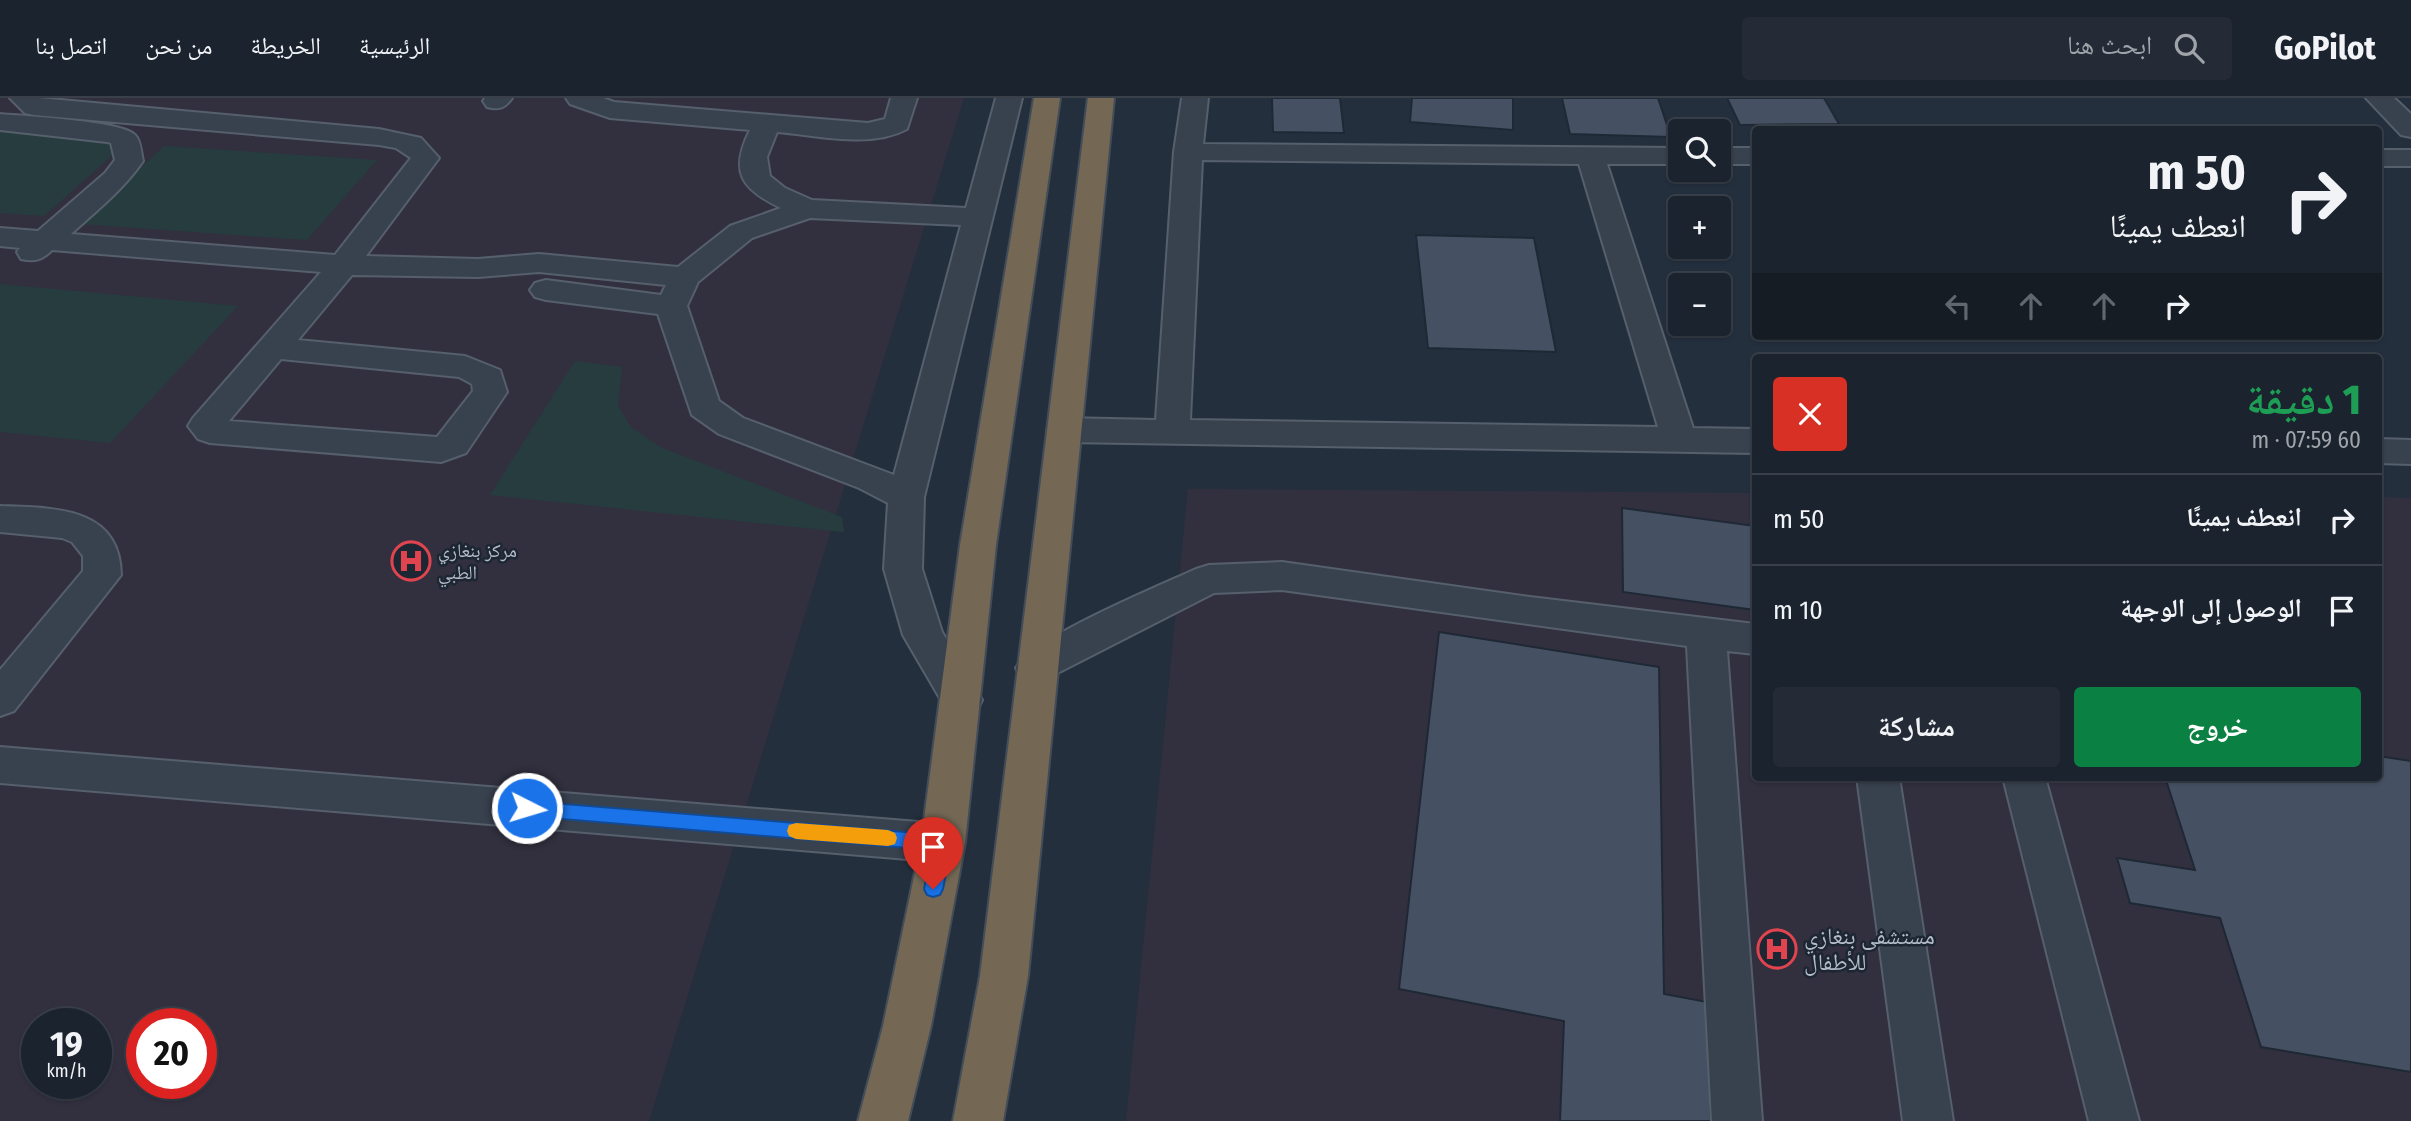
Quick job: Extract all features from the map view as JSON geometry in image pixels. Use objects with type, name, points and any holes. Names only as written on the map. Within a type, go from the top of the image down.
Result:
[{"type":"highway","points":[[883,1121],[906,1026],[943,843],[962,700],[978,545],[1047,98]]},
{"type":"highway","points":[[978,1121],[1004,976],[1101,98]]},
{"type":"street","points":[[23,98],[34,107],[379,137],[407,142],[420,149],[425,158],[337,273],[205,426],[210,431],[441,450],[454,444],[490,392],[488,378],[465,367],[273,348]]},
{"type":"street","points":[[579,98],[610,110],[650,105],[730,120],[869,131],[886,129],[897,123],[904,98]]},
{"type":"street","points":[[730,120],[745,98]]},
{"type":"street","points":[[814,128],[830,98]]},
{"type":"street","points":[[962,700],[923,635],[903,569],[906,497],[976,217],[1009,98]]},
{"type":"street","points":[[1172,431],[1188,152],[1195,98]]},
{"type":"street","points":[[2379,98],[2411,129]]},
{"type":"street","points":[[0,122],[113,134],[124,139],[128,147],[129,160],[115,179],[24,250]]},
{"type":"street","points":[[767,123],[751,156],[752,171],[769,192],[807,209],[976,217]]},
{"type":"street","points":[[1188,152],[1668,156]]},
{"type":"street","points":[[1591,156],[1679,439]]},
{"type":"street","points":[[1731,156],[1752,156]]},
{"type":"street","points":[[2382,158],[2411,158]]},
{"type":"street","points":[[0,237],[24,250],[337,273],[489,293],[527,288],[678,291],[741,232],[807,209]]},
{"type":"street","points":[[678,291],[704,407],[731,426],[872,479],[906,497]]},
{"type":"street","points":[[1065,429],[1752,441]]},
{"type":"street","points":[[2382,451],[2411,452]]},
{"type":"street","points":[[0,519],[62,524],[95,538],[105,556],[102,575],[0,699]]},
{"type":"street","points":[[1036,668],[1082,641],[1209,579],[1282,576],[1530,612],[1752,639]]},
{"type":"street","points":[[1706,633],[1737,1121]]},
{"type":"street","points":[[0,765],[943,843]]},
{"type":"street","points":[[1879,781],[1928,1121]]},
{"type":"street","points":[[2025,781],[2114,1121]]},
{"type":"shaded area","name":"مركز بنغازي الطبي","points":[[0,98],[964,98],[649,1121],[0,1121]]},
{"type":"shaded area","name":"مستشفى بنغازي للأطفال","points":[[1188,489],[1752,493],[1752,781],[2382,781],[2382,497],[2411,498],[2411,1121],[1126,1121]]},
{"type":"green space","points":[[0,130],[130,139],[44,216],[0,213]]},
{"type":"green space","points":[[164,146],[377,160],[307,240],[80,224]]},
{"type":"green space","points":[[0,284],[238,306],[110,443],[0,432]]},
{"type":"green space","points":[[575,361],[622,367],[618,406],[631,427],[662,448],[842,517],[844,532],[490,495]]},
{"type":"building","points":[[1272,98],[1340,98],[1344,133],[1273,132]]},
{"type":"building","points":[[1412,98],[1513,98],[1513,130],[1410,122]]},
{"type":"building","points":[[1562,98],[1658,98],[1668,128],[1668,137],[1570,134]]},
{"type":"building","points":[[1727,98],[1824,98],[1839,124],[1740,125]]},
{"type":"building","points":[[1416,235],[1534,238],[1556,352],[1428,348]]},
{"type":"building","points":[[1622,508],[1752,526],[1752,610],[1623,592]]},
{"type":"building","points":[[1439,632],[1659,667],[1664,994],[1707,1002],[1711,1121],[1560,1121],[1564,1021],[1399,989]]},
{"type":"building","points":[[2382,757],[2411,761],[2411,1072],[2261,1047],[2220,918],[2130,903],[2117,858],[2195,870],[2166,781],[2382,781]]},
{"type":"slow traffic","points":[[796,831],[888,838]]},
{"type":"place","name":"مركز بنغازي الطبي","points":[[411,561]]},
{"type":"place","name":"مستشفى بنغازي للأطفال","points":[[1777,949]]},
{"type":"route","points":[[527,808],[943,843],[933,889]]}]
